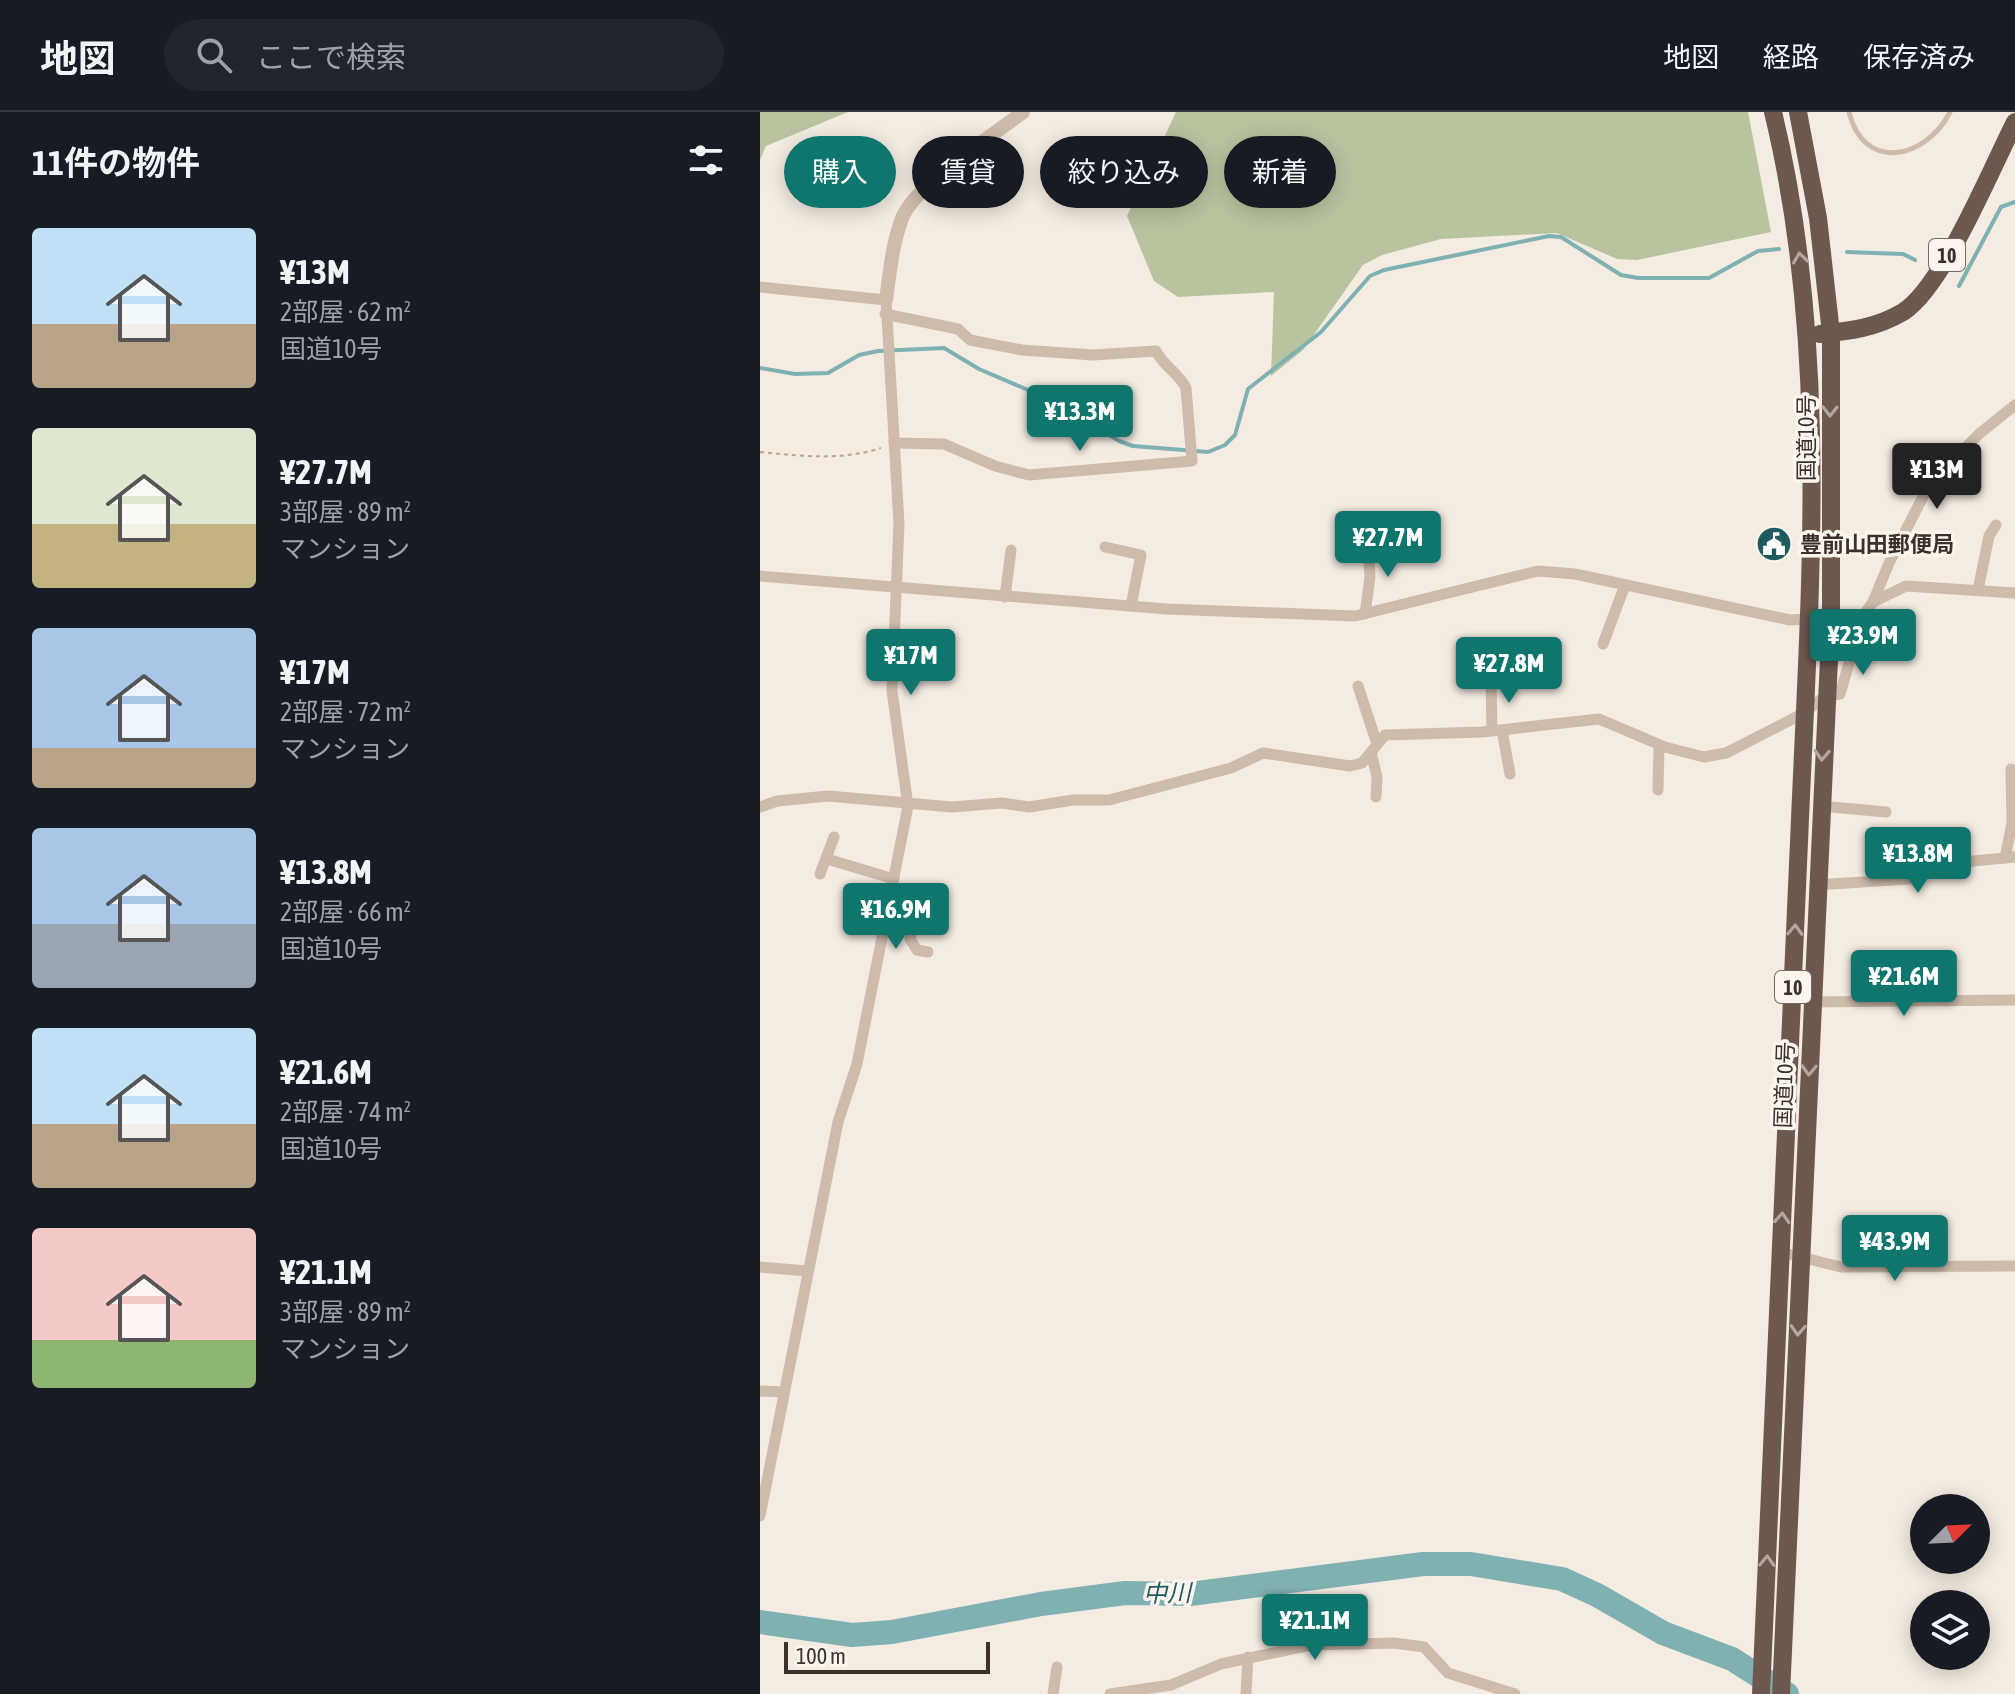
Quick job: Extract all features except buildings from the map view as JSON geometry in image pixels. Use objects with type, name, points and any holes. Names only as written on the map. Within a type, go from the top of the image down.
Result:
[{"type":"highway","name":"国道10号","points":[[1773,112],[1794,215],[1808,335],[1812,441],[1804,713],[1801,1255],[1781,1694]]},
{"type":"highway","name":"国道10号","points":[[1761,1694],[1780,1252],[1802,1002],[1816,885],[1831,616],[1831,333],[1818,218],[1798,112]]},
{"type":"highway","name":"10","points":[[1808,335],[1875,325],[1914,304],[1940,269],[2015,122]]},
{"type":"street","points":[[760,1516],[838,1122],[857,1064],[908,806],[892,691],[899,589],[886,307],[894,248],[904,214],[922,190],[1023,112]]},
{"type":"street","points":[[760,287],[886,307],[958,329],[970,340],[1022,350],[1093,355],[1156,351],[1163,366],[1181,377],[1186,388],[1192,461],[1029,475],[995,466],[944,444],[894,443]]},
{"type":"street","points":[[760,807],[777,801],[828,796],[908,806],[952,807],[1002,803],[1029,807],[1073,800],[1109,800],[1231,768],[1263,753],[1350,766],[1362,763],[1385,735],[1497,730],[1599,719],[1659,745],[1704,757],[1726,753],[1804,713],[1825,696],[1840,694],[1863,616],[1873,602],[1889,563],[1929,485],[1979,434],[2015,405]]},
{"type":"street","points":[[1978,590],[1989,536],[1996,525]]},
{"type":"street","points":[[1365,614],[1370,577],[1368,545]]},
{"type":"street","points":[[1105,547],[1141,555],[1131,606]]},
{"type":"street","points":[[1005,597],[1011,550]]},
{"type":"street","points":[[760,576],[1131,606],[1355,616],[1538,571],[1575,574],[1790,620],[1863,616]]},
{"type":"street","points":[[1603,644],[1625,585]]},
{"type":"street","points":[[1873,602],[1906,586],[2015,593]]},
{"type":"street","points":[[1491,680],[1497,730],[1510,774]]},
{"type":"street","points":[[1358,686],[1374,748],[1376,797]]},
{"type":"street","points":[[1658,790],[1659,745]]},
{"type":"street","points":[[1816,885],[1909,879],[1973,861],[2010,857],[2011,769]]},
{"type":"street","points":[[1820,806],[1886,812]]},
{"type":"street","points":[[820,874],[834,837]]},
{"type":"street","points":[[827,859],[894,879]]},
{"type":"street","points":[[887,907],[916,915],[910,939],[917,950],[928,952]]},
{"type":"street","points":[[1802,1002],[2015,1000]]},
{"type":"street","points":[[1780,1252],[1841,1267],[2015,1266]]},
{"type":"street","points":[[760,1267],[808,1271]]},
{"type":"street","points":[[760,1391],[784,1392]]},
{"type":"street","points":[[1110,1694],[1171,1689],[1248,1657],[1311,1645],[1394,1643],[1424,1647],[1448,1673],[1515,1694]]},
{"type":"street","points":[[1246,1694],[1248,1657]]},
{"type":"street","points":[[1053,1694],[1057,1667]]},
{"type":"lane","points":[[1849,112],[1856,135],[1873,148],[1896,153],[1920,147],[1939,133],[1950,112]]},
{"type":"path","points":[[760,452],[855,456],[894,443]]},
{"type":"green space","points":[[760,112],[848,112],[784,136],[766,146],[760,160]]},
{"type":"green space","points":[[1176,112],[1748,112],[1771,232],[1637,260],[1617,259],[1557,233],[1441,239],[1382,255],[1363,265],[1303,350],[1271,376],[1274,292],[1178,297],[1154,281],[1127,216],[1131,208],[1208,208],[1208,136],[1165,136]]},
{"type":"waterway","points":[[1959,286],[2001,207],[2015,202]]},
{"type":"waterway","points":[[760,368],[795,374],[828,373],[859,355],[878,351],[944,348],[979,369],[1056,402],[1119,441],[1133,446],[1208,452],[1225,445],[1235,435],[1248,389],[1321,332],[1370,276],[1384,270],[1549,236],[1561,237],[1621,275],[1638,278],[1709,278],[1758,251],[1779,249]]},
{"type":"waterway","points":[[1847,252],[1903,254],[1915,260]]},
{"type":"waterway","name":"中川","points":[[760,1622],[852,1635],[892,1632],[1041,1604],[1125,1593],[1190,1594],[1423,1564],[1471,1564],[1562,1579],[1663,1633],[1732,1659],[1787,1694]]},
{"type":"place","name":"豊前山田郵便局","points":[[1774,544]]}]
